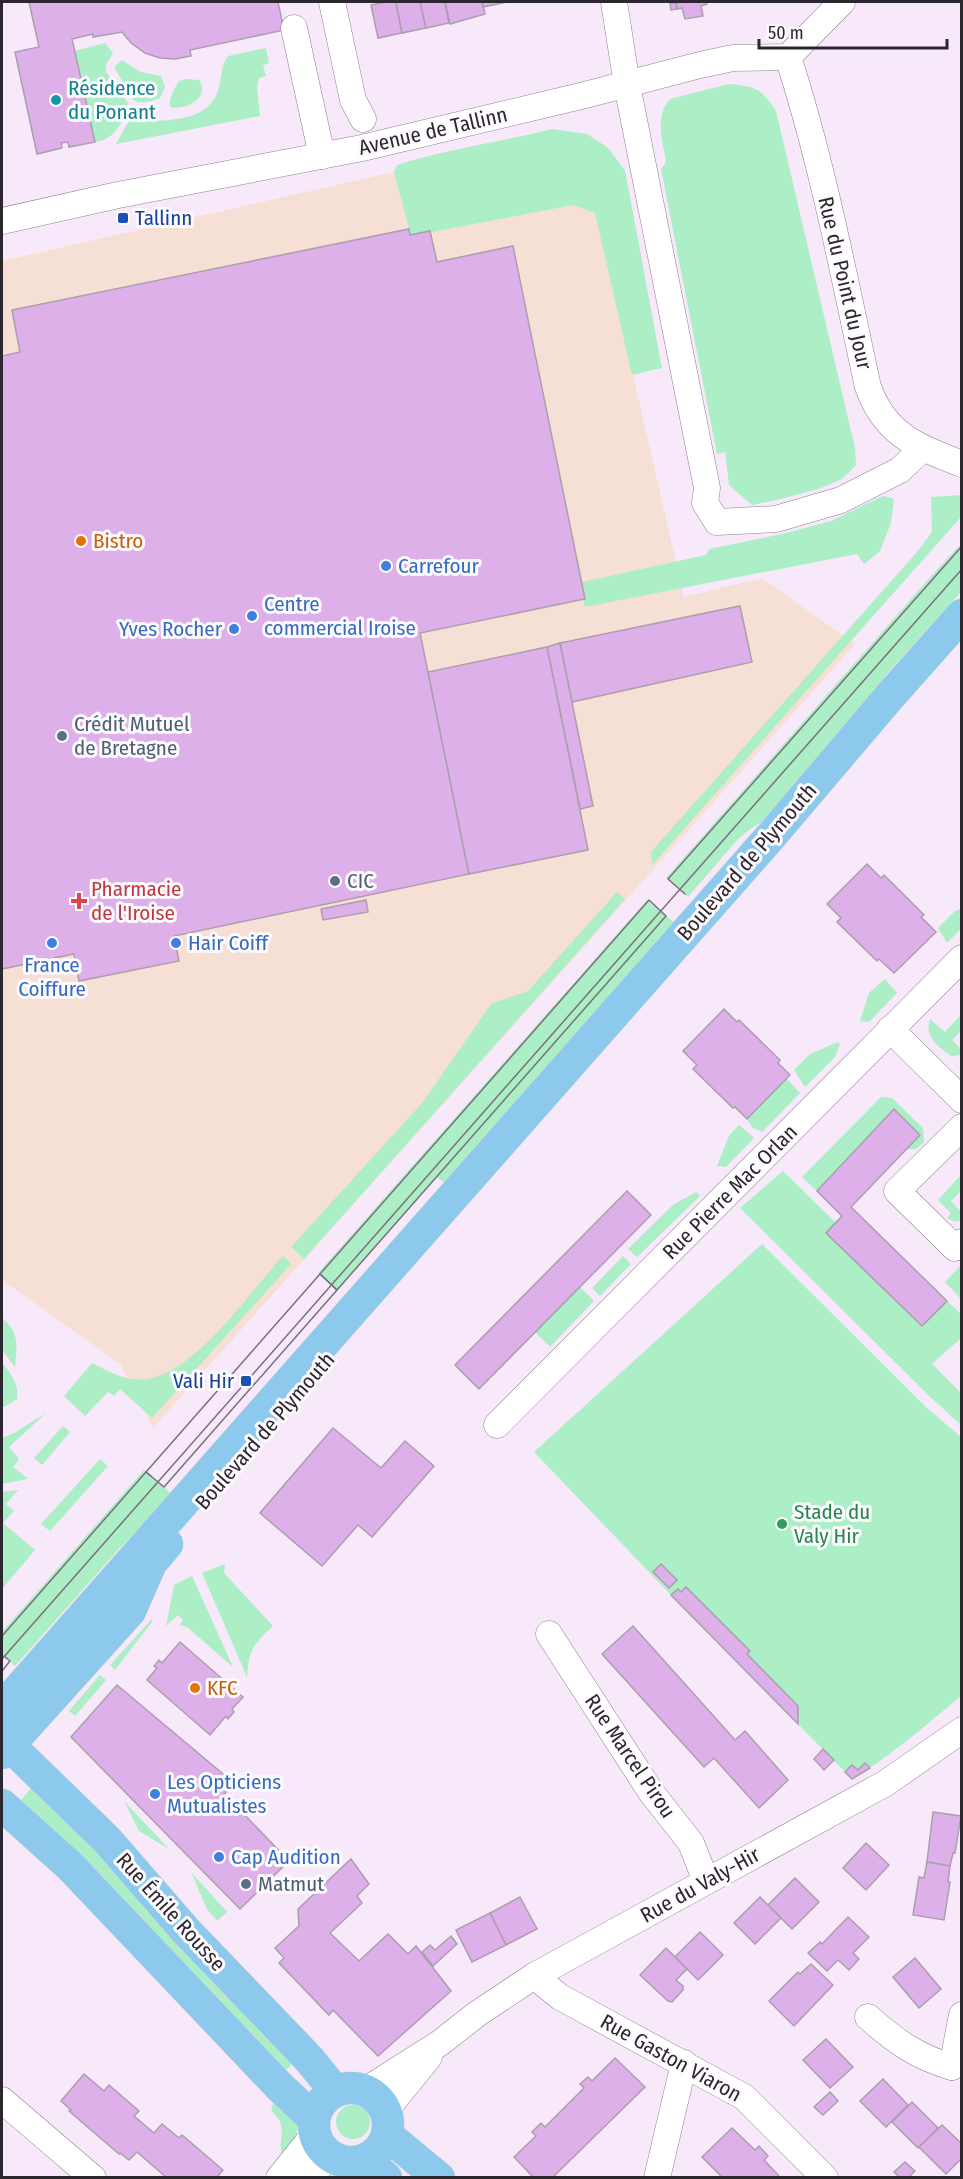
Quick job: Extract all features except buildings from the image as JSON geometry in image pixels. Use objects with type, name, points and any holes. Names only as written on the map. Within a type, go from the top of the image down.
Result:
[{"type":"main road","name":"Boulevard de Plymouth","points":[[2,1708],[771,836],[962,615]]},
{"type":"main road","name":"Boulevard de Plymouth","points":[[4,1745],[130,1611],[151,1563],[382,1297],[530,1108]]},
{"type":"main road","name":"Rue Émile Rousse","points":[[4,1745],[107,1840],[186,1930],[309,2059],[335,2091]]},
{"type":"main road","name":"Rue Émile Rousse","points":[[2,1805],[70,1866],[280,2087],[320,2136]]},
{"type":"main road","points":[[380,2112],[379,2150],[375,2169],[349,2162],[320,2136],[321,2102],[335,2091],[350,2087],[380,2112],[439,2178]]},
{"type":"street","points":[[332,2],[354,100],[363,119]]},
{"type":"street","points":[[614,2],[627,85],[706,488],[705,503],[717,522],[776,519],[841,500],[900,470],[922,449]]},
{"type":"street","points":[[788,57],[842,2]]},
{"type":"street","points":[[294,28],[322,156]]},
{"type":"street","name":"Avenue de Tallinn","points":[[2,221],[118,195],[322,156],[733,58],[788,57]]},
{"type":"street","name":"Rue du Point du Jour","points":[[788,57],[800,95],[832,224],[868,387],[874,404],[892,428],[922,449],[962,464]]},
{"type":"street","name":"Rue Pierre Mac Orlan","points":[[497,1425],[962,958]]},
{"type":"street","points":[[890,1029],[958,1088]]},
{"type":"street","points":[[962,1127],[897,1191],[955,1248],[962,1242]]},
{"type":"street","name":"Rue Marcel Pirou","points":[[549,1634],[651,1792],[691,1843],[706,1881]]},
{"type":"street","name":"Rue du Valy-Hir","points":[[380,2112],[440,2043],[477,2014],[534,1976],[886,1783],[962,1730]]},
{"type":"street","name":"Rue Gaston Viaron","points":[[534,1976],[560,1997],[744,2097],[825,2178]]},
{"type":"street","points":[[868,2017],[894,2040],[957,2074],[962,2015]]},
{"type":"street","points":[[657,2178],[684,2063]]},
{"type":"street","points":[[2,2100],[93,2178]]},
{"type":"street","points":[[279,2178],[320,2136]]},
{"type":"street","points":[[304,2178],[320,2136]]},
{"type":"shaded area","points":[[394,172],[411,236],[574,205],[596,213],[684,597],[762,578],[855,644],[153,1428],[121,1365],[2,1280],[2,261]]},
{"type":"green space","points":[[105,43],[113,53],[106,65],[106,72],[128,103],[118,128],[108,137],[95,142],[75,51]]},
{"type":"green space","points":[[266,48],[269,63],[263,65],[266,76],[259,78],[257,87],[260,116],[116,144],[131,117],[141,109],[146,110],[159,121],[187,117],[203,110],[215,97],[228,56]]},
{"type":"green space","points":[[122,60],[141,72],[161,76],[165,87],[160,98],[146,102],[133,100],[114,67]]},
{"type":"green space","points":[[199,80],[202,92],[189,105],[170,107],[175,87],[179,81]]},
{"type":"green space","points":[[729,84],[757,90],[776,111],[855,448],[856,465],[842,479],[821,488],[752,505],[729,485],[725,452],[717,454],[661,169],[666,162],[662,138],[662,113],[670,99]]},
{"type":"green space","points":[[552,129],[587,134],[607,147],[625,170],[662,368],[632,375],[595,213],[574,205],[411,236],[394,172],[397,165],[436,154]]},
{"type":"green space","points":[[961,495],[961,517],[652,865],[651,852],[917,552],[932,532],[931,497]]},
{"type":"green space","points":[[883,496],[894,499],[891,523],[880,551],[864,564],[857,554],[585,607],[578,583],[706,555],[709,549],[831,521]]},
{"type":"green space","points":[[961,544],[961,592],[886,675],[860,711],[775,814],[738,839],[688,897],[666,878]]},
{"type":"green space","points":[[617,892],[625,899],[304,1259],[291,1247],[423,1102],[491,1004],[528,991]]},
{"type":"green space","points":[[647,900],[676,924],[447,1185],[437,1177],[337,1290],[318,1273]]},
{"type":"green space","points":[[961,908],[961,929],[947,943],[938,928]]},
{"type":"green space","points":[[885,979],[897,993],[869,1022],[860,1021],[869,993]]},
{"type":"green space","points":[[961,1015],[961,1031],[952,1040],[961,1049],[961,1055],[951,1056],[930,1036],[930,1019],[945,1032]]},
{"type":"green space","points":[[838,1042],[840,1044],[835,1057],[805,1087],[794,1070],[810,1054]]},
{"type":"green space","points":[[786,1078],[800,1093],[762,1132],[752,1127],[747,1119]]},
{"type":"green space","points":[[881,1097],[892,1098],[923,1128],[924,1142],[916,1149],[905,1150],[920,1135],[894,1110],[817,1191],[802,1177]]},
{"type":"green space","points":[[739,1125],[754,1138],[726,1167],[717,1166],[729,1136]]},
{"type":"green space","points":[[783,1171],[836,1223],[826,1233],[921,1326],[947,1301],[961,1314],[961,1338],[932,1364],[961,1393],[961,1425],[740,1208]]},
{"type":"green space","points":[[961,1175],[961,1191],[951,1201],[961,1212],[961,1220],[955,1222],[947,1218],[951,1213],[938,1200]]},
{"type":"green space","points":[[696,1192],[700,1196],[637,1257],[628,1249],[673,1205]]},
{"type":"green space","name":"Stade du Valy Hir","points":[[762,1244],[927,1408],[961,1437],[961,1696],[894,1750],[852,1779],[534,1452]]},
{"type":"green space","points":[[283,1256],[291,1264],[152,1418],[120,1389],[114,1396],[108,1392],[85,1416],[64,1396],[92,1363],[119,1375],[140,1380],[167,1373],[204,1346],[222,1328]]},
{"type":"green space","points":[[623,1256],[631,1264],[600,1296],[592,1288]]},
{"type":"green space","points":[[961,1265],[961,1299],[945,1282]]},
{"type":"green space","points":[[580,1287],[594,1301],[550,1347],[535,1332]]},
{"type":"green space","points":[[2,1319],[8,1323],[15,1334],[17,1346],[15,1367],[2,1350]]},
{"type":"green space","points":[[2,1362],[14,1379],[17,1389],[17,1399],[4,1407],[2,1406]]},
{"type":"green space","points":[[46,1413],[9,1447],[19,1459],[13,1467],[28,1479],[2,1484],[2,1438]]},
{"type":"green space","points":[[63,1426],[70,1432],[42,1465],[34,1458]]},
{"type":"green space","points":[[100,1459],[108,1466],[50,1531],[41,1524]]},
{"type":"green space","points":[[144,1470],[173,1495],[118,1550],[15,1666],[2,1654],[2,1632]]},
{"type":"green space","points":[[18,1490],[6,1504],[14,1511],[3,1523],[35,1550],[2,1589],[2,1492]]},
{"type":"green space","points":[[225,1564],[224,1573],[273,1626],[253,1648],[247,1677],[202,1573]]},
{"type":"green space","points":[[192,1576],[233,1667],[187,1627],[180,1625],[183,1620],[178,1615],[166,1626],[174,1585]]},
{"type":"green space","points":[[152,1619],[152,1622],[115,1670],[110,1665]]},
{"type":"green space","points":[[100,1675],[106,1680],[75,1716],[69,1711]]},
{"type":"green space","points":[[33,1786],[51,1800],[296,2060],[284,2072],[69,1845],[21,1800]]},
{"type":"green space","points":[[124,1801],[169,1849],[139,1831]]},
{"type":"green space","points":[[191,1872],[227,1912],[217,1921],[207,1909]]},
{"type":"green space","points":[[278,2099],[298,2123],[294,2142],[283,2157],[281,2126],[279,2119],[271,2110]]},
{"type":"green space","points":[[353,2105],[365,2110],[370,2122],[365,2134],[353,2139],[341,2134],[336,2122],[341,2110]]},
{"type":"tram line","points":[[685,894],[668,879],[962,546]]},
{"type":"tram line","points":[[2,1659],[962,569]]},
{"type":"tram line","points":[[649,900],[666,916],[337,1290],[320,1274],[649,900]]},
{"type":"tram line","points":[[320,1274],[337,1290],[164,1487],[146,1472],[320,1274]]},
{"type":"tram line","points":[[2,1636],[146,1472],[151,1476]]},
{"type":"tram line","points":[[2,1671],[10,1661],[4,1656]]},
{"type":"place","name":"Résidence du Ponant","points":[[56,100]]},
{"type":"place","name":"Tallinn","points":[[123,218]]},
{"type":"place","name":"Bistro","points":[[81,541]]},
{"type":"place","name":"Carrefour","points":[[386,566]]},
{"type":"place","name":"Centre commercial Iroise","points":[[252,616]]},
{"type":"place","name":"Yves Rocher","points":[[234,629]]},
{"type":"place","name":"Crédit Mutuel de Bretagne","points":[[62,736]]},
{"type":"place","name":"CIC","points":[[335,881]]},
{"type":"place","name":"Pharmacie de l'Iroise","points":[[79,901]]},
{"type":"place","name":"France Coiffure","points":[[52,943]]},
{"type":"place","name":"Hair Coiff","points":[[176,943]]},
{"type":"place","name":"Vali Hir","points":[[246,1381]]},
{"type":"place","name":"Stade du Valy Hir","points":[[782,1524]]},
{"type":"place","name":"KFC","points":[[195,1688]]},
{"type":"place","name":"Les Opticiens Mutualistes","points":[[155,1794]]},
{"type":"place","name":"Cap Audition","points":[[219,1857]]},
{"type":"place","name":"Matmut","points":[[246,1884]]}]
